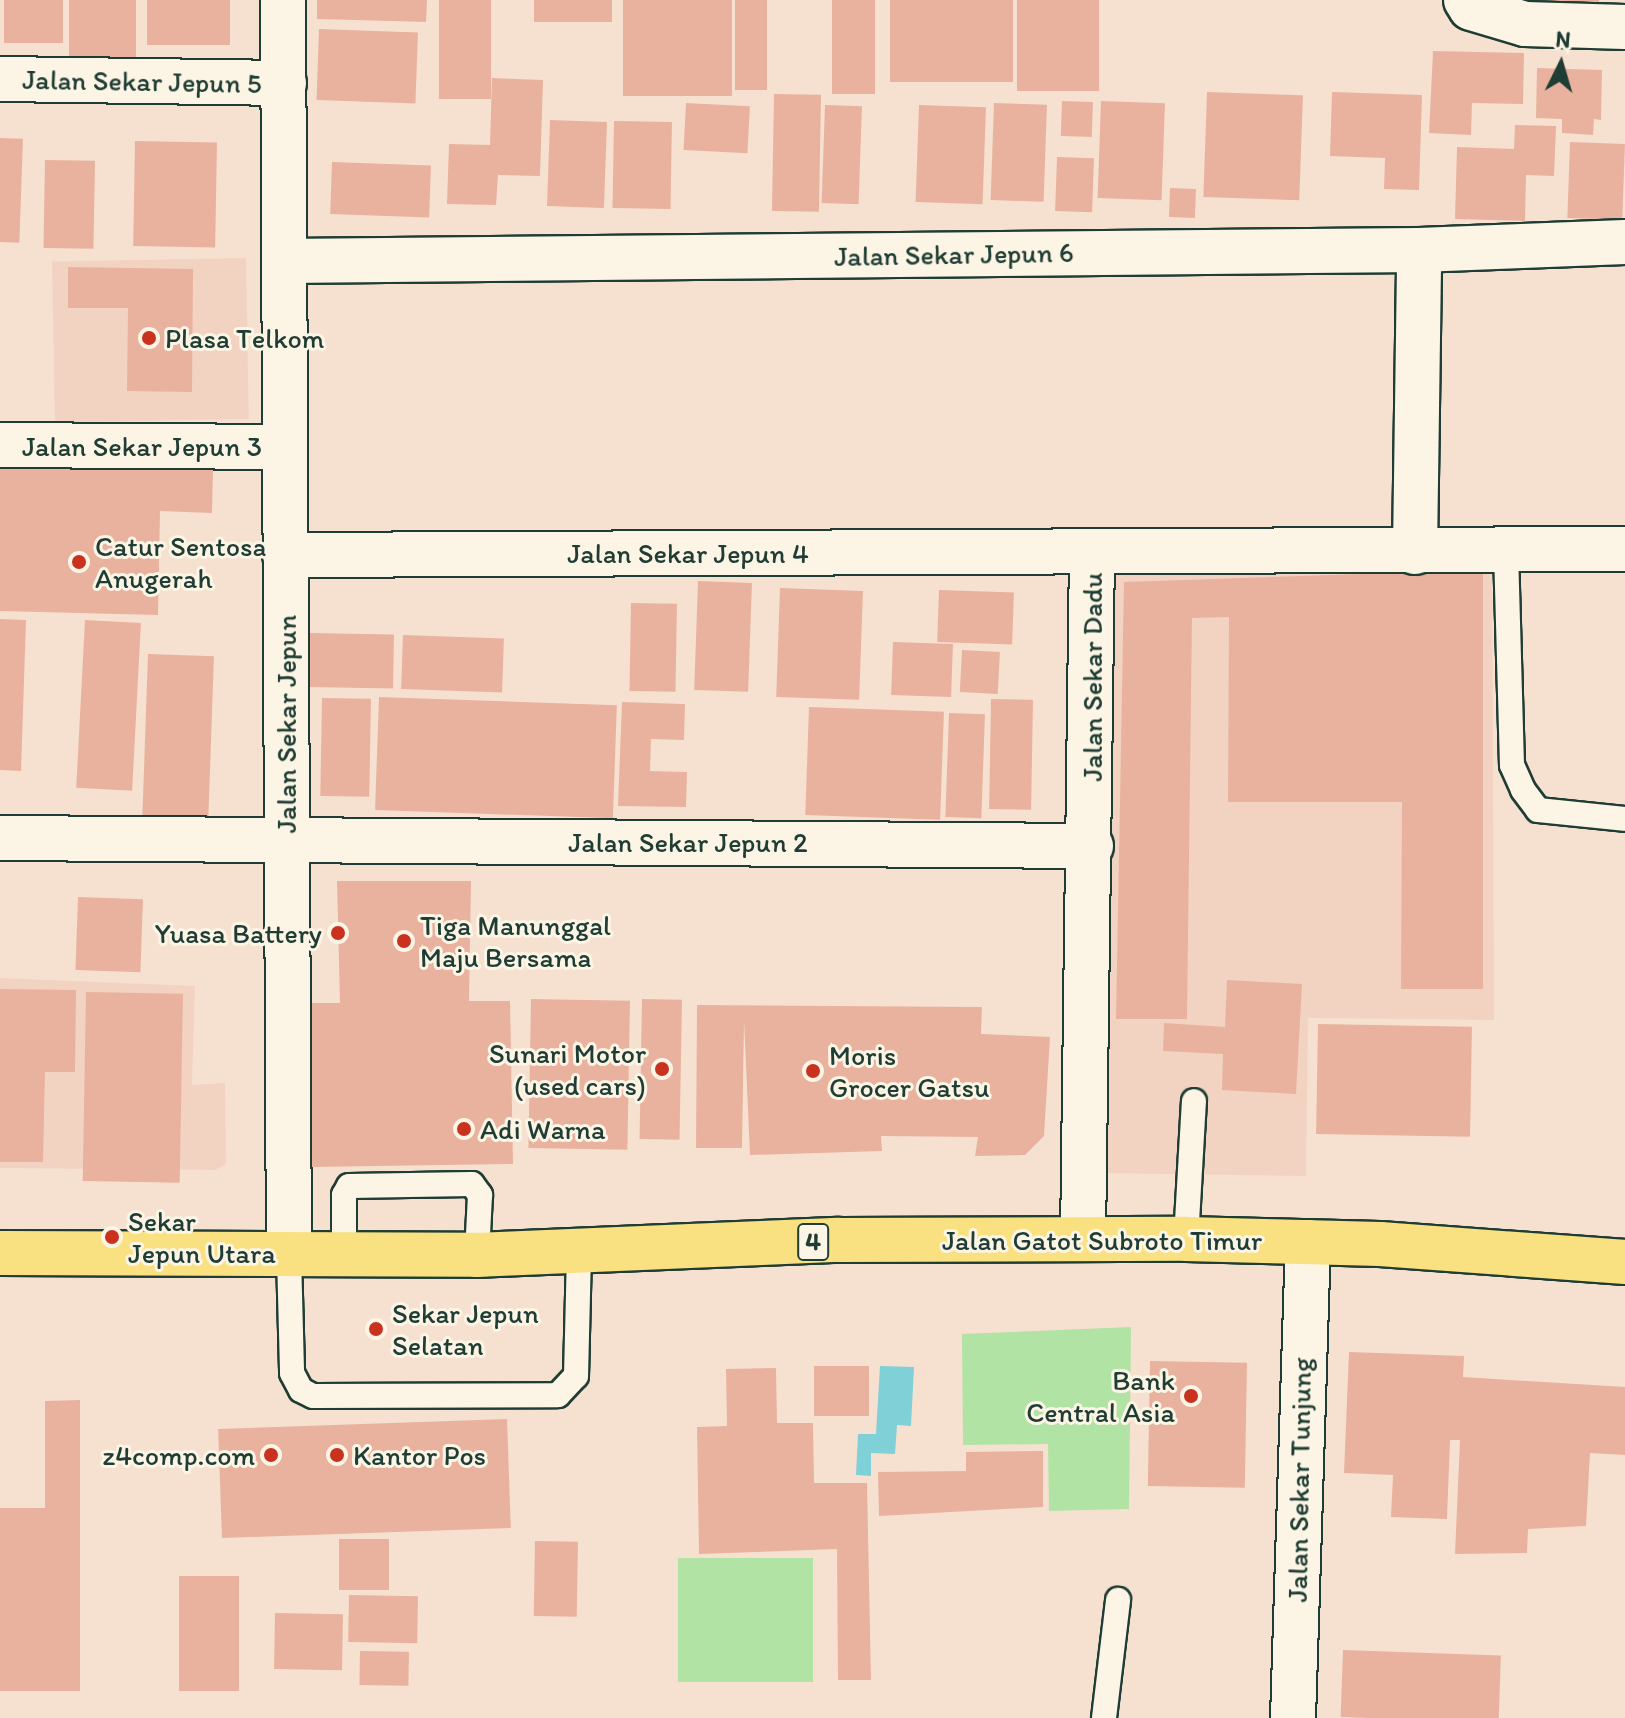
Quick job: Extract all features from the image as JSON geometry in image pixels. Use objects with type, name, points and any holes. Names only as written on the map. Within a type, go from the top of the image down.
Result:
[{"type":"highway","name":"Jalan Gatot Subroto Timur","points":[[0,1253],[477,1255],[839,1240],[1186,1239],[1308,1242],[1625,1262]]},
{"type":"street","name":"Jalan Sekar Jepun","points":[[283,0],[289,1256]]},
{"type":"street","points":[[1466,0],[1471,8],[1525,24],[1625,27]]},
{"type":"street","name":"Jalan Sekar Jepun 5","points":[[0,79],[284,83]]},
{"type":"street","name":"Jalan Sekar Jepun 6","points":[[284,261],[1419,250],[1625,242]]},
{"type":"street","points":[[1415,552],[1419,250]]},
{"type":"street","name":"Jalan Sekar Jepun 3","points":[[0,445],[285,447]]},
{"type":"street","name":"Jalan Sekar Dadu","points":[[1083,1239],[1091,846],[1092,552],[1625,549]]},
{"type":"street","name":"Jalan Sekar Jepun 4","points":[[285,555],[1092,552]]},
{"type":"street","name":"Jalan Sekar Jepun 2","points":[[0,838],[1091,846]]},
{"type":"street","name":"Jalan Sekar Tunjung","points":[[1293,1718],[1308,1242]]},
{"type":"lane","points":[[1506,551],[1512,765],[1523,790],[1538,810],[1625,819]]},
{"type":"lane","points":[[1186,1239],[1194,1101]]},
{"type":"lane","points":[[344,1256],[344,1195],[349,1186],[472,1184],[480,1195],[477,1255]]},
{"type":"lane","points":[[289,1256],[292,1373],[301,1390],[313,1396],[558,1395],[576,1376],[579,1251]]},
{"type":"lane","points":[[1104,1718],[1118,1600]]},
{"type":"shaded area","name":"Plasa Telkom","points":[[246,258],[249,419],[55,422],[52,261]]},
{"type":"shaded area","points":[[1492,558],[1494,1020],[1308,1018],[1306,1176],[1099,1173],[1106,569]]},
{"type":"shaded area","points":[[0,978],[195,986],[192,1085],[225,1083],[226,1164],[215,1170],[0,1168]]},
{"type":"green space","points":[[1131,1327],[1129,1509],[1049,1511],[1048,1444],[963,1445],[962,1334]]},
{"type":"green space","points":[[678,1558],[813,1558],[813,1682],[678,1682]]},
{"type":"water","points":[[880,1366],[914,1367],[911,1426],[897,1425],[895,1454],[871,1453],[871,1476],[856,1475],[858,1434],[876,1434]]},
{"type":"building","points":[[4,0],[63,0],[63,43],[4,43]]},
{"type":"building","points":[[69,0],[136,0],[136,57],[69,57]]},
{"type":"building","points":[[147,0],[230,0],[230,45],[147,45]]},
{"type":"building","points":[[317,0],[427,0],[426,22],[317,19]]},
{"type":"building","points":[[439,0],[491,0],[491,99],[439,99]]},
{"type":"building","points":[[534,0],[612,0],[612,22],[534,22]]},
{"type":"building","points":[[623,0],[732,0],[732,96],[623,96]]},
{"type":"building","points":[[735,0],[767,0],[767,90],[735,90]]},
{"type":"building","points":[[832,0],[875,0],[875,94],[832,94]]},
{"type":"building","points":[[890,0],[1013,0],[1013,82],[890,82]]},
{"type":"building","points":[[1017,0],[1099,0],[1099,91],[1017,91]]},
{"type":"building","points":[[1528,0],[1599,0],[1599,10],[1528,8]]},
{"type":"building","points":[[319,29],[418,32],[415,103],[317,100]]},
{"type":"building","points":[[1433,51],[1524,53],[1523,104],[1472,103],[1471,135],[1429,133]]},
{"type":"building","points":[[1537,68],[1602,70],[1601,120],[1594,119],[1593,135],[1562,133],[1562,119],[1536,118]]},
{"type":"building","points":[[492,78],[543,80],[540,176],[498,175],[496,205],[447,204],[449,144],[490,145]]},
{"type":"building","points":[[1207,92],[1303,95],[1299,200],[1203,197]]},
{"type":"building","points":[[1332,92],[1422,95],[1419,190],[1384,189],[1385,158],[1330,156]]},
{"type":"building","points":[[774,94],[821,95],[819,212],[772,211]]},
{"type":"building","points":[[1062,101],[1093,102],[1092,137],[1061,136]]},
{"type":"building","points":[[1101,101],[1165,103],[1162,200],[1098,198]]},
{"type":"building","points":[[686,103],[750,106],[747,153],[684,150]]},
{"type":"building","points":[[994,103],[1047,105],[1044,202],[991,200]]},
{"type":"building","points":[[825,105],[862,106],[859,204],[822,203]]},
{"type":"building","points":[[919,105],[986,107],[983,204],[916,202]]},
{"type":"building","points":[[550,120],[607,122],[604,208],[547,206]]},
{"type":"building","points":[[614,121],[672,122],[670,209],[612,208]]},
{"type":"building","points":[[1515,125],[1556,126],[1554,176],[1526,175],[1525,221],[1455,219],[1457,147],[1514,149]]},
{"type":"building","points":[[0,138],[23,139],[19,243],[0,242]]},
{"type":"building","points":[[135,141],[217,142],[215,247],[133,246]]},
{"type":"building","points":[[1570,142],[1625,144],[1622,220],[1567,218]]},
{"type":"building","points":[[1057,157],[1094,158],[1092,212],[1055,211]]},
{"type":"building","points":[[45,160],[95,161],[93,249],[43,248]]},
{"type":"building","points":[[332,162],[431,165],[429,217],[330,214]]},
{"type":"building","points":[[1170,188],[1196,189],[1195,218],[1169,217]]},
{"type":"building","points":[[68,267],[193,269],[192,392],[127,391],[128,308],[68,308]]},
{"type":"building","name":"Catur Sentosa Anugerah","points":[[0,463],[213,468],[212,513],[160,511],[158,615],[0,611]]},
{"type":"building","points":[[1483,570],[1483,989],[1401,989],[1402,802],[1228,802],[1229,617],[1192,618],[1187,1019],[1116,1019],[1124,582]]},
{"type":"building","points":[[698,581],[752,583],[748,692],[694,690]]},
{"type":"building","points":[[780,588],[863,591],[859,700],[776,697]]},
{"type":"building","points":[[939,590],[1014,593],[1012,645],[937,642]]},
{"type":"building","points":[[631,603],[677,604],[675,692],[629,691]]},
{"type":"building","points":[[0,619],[26,620],[21,771],[0,770]]},
{"type":"building","points":[[85,620],[141,623],[132,791],[76,788]]},
{"type":"building","points":[[310,633],[394,634],[393,688],[309,687]]},
{"type":"building","points":[[403,635],[504,639],[502,692],[401,689]]},
{"type":"building","points":[[893,642],[953,644],[951,697],[891,695]]},
{"type":"building","points":[[962,650],[1000,652],[998,694],[960,692]]},
{"type":"building","points":[[148,654],[214,656],[208,818],[142,816]]},
{"type":"building","points":[[379,697],[617,705],[613,818],[375,810]]},
{"type":"building","points":[[322,698],[371,699],[369,797],[320,796]]},
{"type":"building","points":[[991,699],[1033,700],[1031,810],[989,809]]},
{"type":"building","points":[[622,702],[685,704],[684,740],[651,739],[650,771],[687,772],[686,807],[618,806]]},
{"type":"building","points":[[809,707],[944,712],[940,820],[805,815]]},
{"type":"building","points":[[949,713],[985,714],[981,818],[945,817]]},
{"type":"building","points":[[337,881],[471,881],[469,1001],[510,1001],[513,1164],[311,1167],[308,1003],[340,1003]]},
{"type":"building","points":[[78,897],[143,899],[140,972],[75,970]]},
{"type":"building","points":[[1227,980],[1302,984],[1296,1094],[1222,1090],[1223,1054],[1163,1051],[1164,1023],[1225,1027]]},
{"type":"building","points":[[0,989],[76,990],[75,1072],[45,1072],[43,1162],[0,1162]]},
{"type":"building","points":[[86,992],[183,994],[180,1183],[83,1181]]},
{"type":"building","points":[[531,999],[630,1001],[627,1150],[528,1148]]},
{"type":"building","name":"Sunari Motor (used cars)","points":[[642,999],[682,1000],[680,1140],[640,1139]]},
{"type":"building","points":[[697,1005],[982,1007],[981,1034],[1050,1037],[1044,1136],[1025,1155],[975,1156],[978,1137],[881,1136],[882,1151],[750,1155],[744,1020],[742,1148],[696,1148]]},
{"type":"building","points":[[1318,1024],[1472,1027],[1470,1137],[1316,1134]]},
{"type":"building","points":[[1349,1352],[1464,1356],[1463,1377],[1625,1387],[1625,1455],[1590,1453],[1586,1526],[1528,1529],[1527,1553],[1455,1554],[1460,1440],[1450,1440],[1447,1519],[1391,1517],[1393,1475],[1344,1473]]},
{"type":"building","points":[[1150,1361],[1247,1363],[1245,1488],[1148,1486]]},
{"type":"building","points":[[814,1366],[869,1366],[869,1416],[814,1416]]},
{"type":"building","points":[[776,1368],[777,1423],[813,1423],[814,1483],[867,1483],[871,1680],[838,1680],[837,1549],[699,1554],[697,1427],[727,1426],[726,1369]]},
{"type":"building","points":[[80,1400],[80,1691],[0,1691],[0,1508],[45,1508],[45,1401]]},
{"type":"building","points":[[507,1419],[511,1528],[222,1538],[218,1429]]},
{"type":"building","points":[[1043,1451],[1043,1507],[879,1516],[878,1472],[966,1471],[966,1452]]},
{"type":"building","points":[[339,1539],[389,1539],[389,1590],[339,1590]]},
{"type":"building","points":[[535,1541],[578,1542],[577,1617],[534,1616]]},
{"type":"building","points":[[179,1576],[239,1576],[239,1691],[179,1691]]},
{"type":"building","points":[[349,1595],[418,1596],[417,1643],[348,1642]]},
{"type":"building","points":[[275,1613],[343,1614],[342,1670],[274,1669]]},
{"type":"building","points":[[1343,1650],[1501,1656],[1499,1718],[1341,1717]]},
{"type":"building","points":[[360,1651],[409,1652],[408,1686],[359,1685]]},
{"type":"place","name":"Plasa Telkom","points":[[149,338]]},
{"type":"place","name":"Catur Sentosa Anugerah","points":[[79,562]]},
{"type":"place","name":"Yuasa Battery","points":[[338,933]]},
{"type":"place","name":"Tiga Manunggal Maju Bersama","points":[[404,941]]},
{"type":"place","name":"Sunari Motor (used cars)","points":[[662,1069]]},
{"type":"place","name":"Moris Grocer Gatsu","points":[[813,1071]]},
{"type":"place","name":"Adi Warna","points":[[464,1129]]},
{"type":"place","name":"Sekar Jepun Utara","points":[[112,1237]]},
{"type":"place","name":"Sekar Jepun Selatan","points":[[376,1329]]},
{"type":"place","name":"Bank Central Asia","points":[[1191,1396]]},
{"type":"place","name":"z4comp.com","points":[[271,1455]]},
{"type":"place","name":"Kantor Pos","points":[[337,1455]]}]
